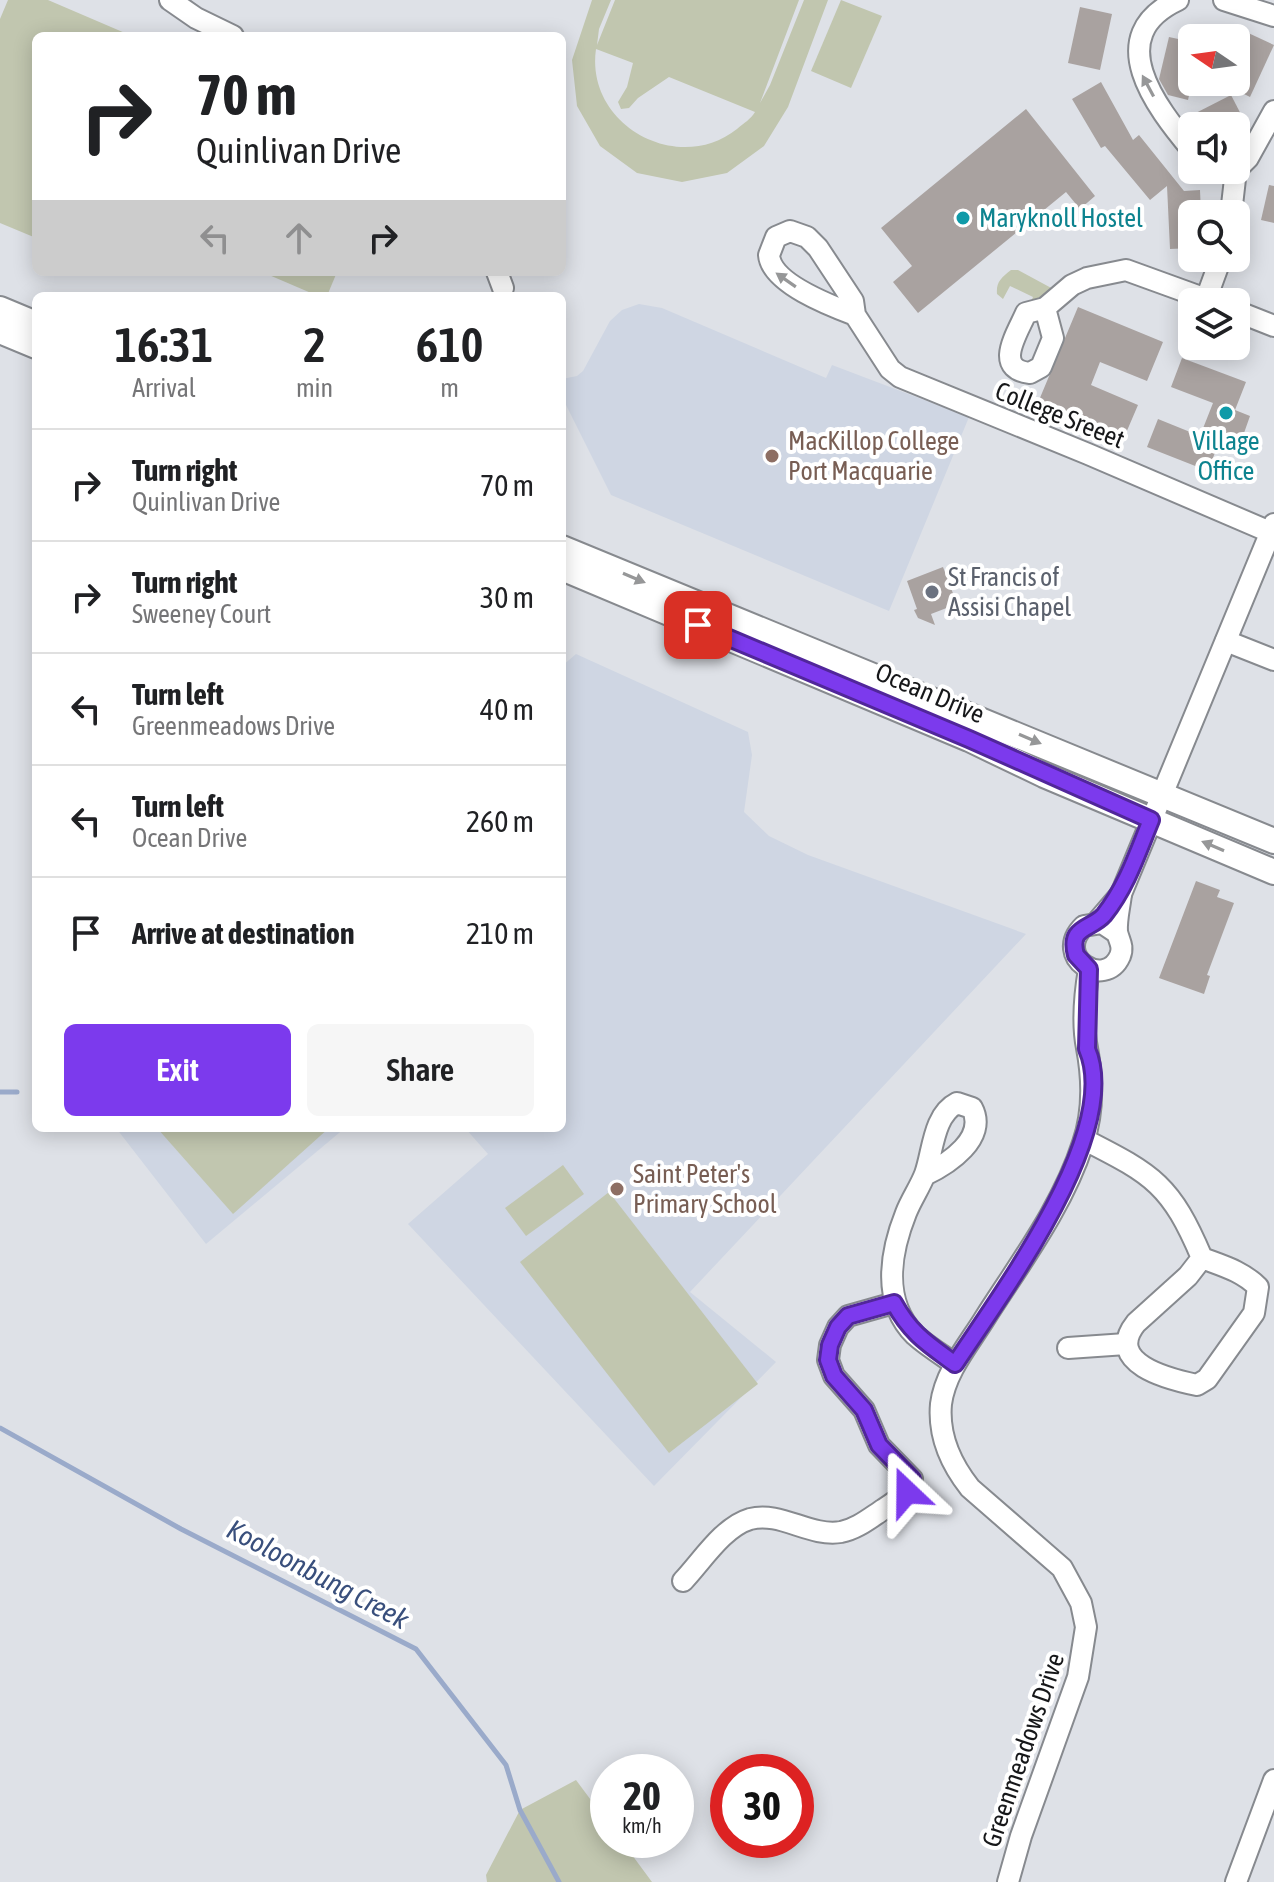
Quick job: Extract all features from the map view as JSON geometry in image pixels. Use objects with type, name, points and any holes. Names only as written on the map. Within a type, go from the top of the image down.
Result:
[{"type":"main road","points":[[0,309],[32,322]]},
{"type":"main road","points":[[0,331],[32,344]]},
{"type":"main road","name":"Ocean Drive","points":[[566,550],[1274,841]]},
{"type":"main road","name":"Ocean Drive","points":[[566,570],[969,739],[1274,872]]},
{"type":"street","points":[[170,0],[196,18],[225,32]]},
{"type":"street","points":[[1178,0],[1166,6],[1146,28],[1140,41],[1139,57],[1140,71],[1146,85],[1178,132]]},
{"type":"street","points":[[1224,0],[1274,16]]},
{"type":"street","points":[[1250,154],[1274,111]]},
{"type":"street","name":"College Sreeet","points":[[855,315],[777,275],[769,262],[776,237],[790,231],[812,240],[853,301],[855,315],[890,369],[900,377],[1272,528]]},
{"type":"street","points":[[1035,310],[1087,278],[1126,270],[1178,289]]},
{"type":"street","points":[[1250,317],[1274,326]]},
{"type":"street","name":"Greenmeadows Drive","points":[[1097,969],[1119,957],[1122,945],[1117,933],[1121,894],[1272,528]]},
{"type":"street","points":[[1226,641],[1274,660]]},
{"type":"street","name":"Greenmeadows Drive","points":[[1097,969],[1076,955],[1075,939],[1084,926],[1097,922],[1121,894]]},
{"type":"street","points":[[1097,922],[1111,926],[1117,933]]},
{"type":"street","name":"Greenmeadows Drive","points":[[1008,1882],[1021,1836],[1078,1677],[1086,1627],[1081,1603],[1062,1568],[970,1488],[947,1455],[941,1404],[955,1364],[1046,1220],[1085,1140],[1093,1087],[1090,1056],[1096,1046],[1097,969]]},
{"type":"street","points":[[1085,1140],[1155,1180],[1186,1220],[1202,1258],[1266,1282],[1254,1313],[1207,1379],[1197,1385],[1176,1381],[1143,1367],[1128,1353],[1126,1344],[1136,1323],[1188,1276],[1202,1258]]},
{"type":"street","points":[[925,1175],[895,1245],[891,1271],[894,1303],[917,1337],[955,1364]]},
{"type":"street","points":[[683,1581],[725,1536],[750,1519],[765,1517],[810,1530],[841,1532],[858,1526],[911,1487],[912,1479],[879,1445],[864,1410],[834,1376],[828,1360],[830,1345],[838,1327],[848,1316],[894,1303]]},
{"type":"street","points":[[1068,1348],[1126,1344]]},
{"type":"street","points":[[1236,1882],[1274,1780]]},
{"type":"shaded area","name":"MacKillop College Port Macquarie","points":[[639,304],[662,308],[826,378],[832,365],[969,417],[889,611],[611,495],[566,405],[566,378],[583,371],[610,321],[622,310]]},
{"type":"shaded area","name":"Saint Peter's Primary School","points":[[576,654],[748,732],[752,755],[744,812],[769,836],[808,855],[1026,934],[690,1292],[776,1362],[654,1486],[408,1224],[488,1154],[469,1132],[566,1132],[566,663]]},
{"type":"shaded area","points":[[119,1132],[340,1132],[206,1244]]},
{"type":"green space","points":[[8,0],[48,0],[123,32],[32,32],[32,236],[0,223],[0,19]]},
{"type":"green space","points":[[592,0],[611,0],[599,29],[597,45],[615,0],[799,0],[760,103],[804,0],[828,0],[788,107],[764,146],[727,173],[682,182],[637,173],[600,146],[577,106],[572,60]],"holes":[[[596,49],[633,63],[627,87],[618,102],[621,109],[629,108],[669,77],[755,112],[737,129],[714,142],[689,147],[664,144],[640,135],[620,120],[605,100],[596,76]]]},
{"type":"green space","points":[[841,0],[882,16],[851,88],[811,71]]},
{"type":"green space","points":[[1011,270],[1018,270],[1055,290],[1027,310],[1033,297],[1010,286],[1003,299],[997,294],[1000,280]]},
{"type":"green space","points":[[271,276],[335,276],[329,292],[309,292]]},
{"type":"green space","points":[[161,1132],[325,1132],[233,1214]]},
{"type":"green space","points":[[563,1165],[584,1194],[526,1236],[505,1208]]},
{"type":"green space","points":[[609,1192],[758,1384],[669,1453],[520,1262]]},
{"type":"green space","points":[[576,1780],[590,1799],[590,1858],[634,1858],[652,1882],[487,1882],[486,1875],[520,1810]]},
{"type":"building","points":[[1080,7],[1112,14],[1100,70],[1068,63]]},
{"type":"building","points":[[1250,34],[1274,45],[1248,96]]},
{"type":"building","points":[[1169,37],[1178,39],[1178,96],[1189,96],[1188,100],[1168,95],[1159,79]]},
{"type":"building","points":[[1101,82],[1133,140],[1139,135],[1184,191],[1200,190],[1200,200],[1178,200],[1178,249],[1170,249],[1167,186],[1150,200],[1105,146],[1101,148],[1072,99]]},
{"type":"building","points":[[1232,96],[1240,112],[1198,112]]},
{"type":"building","name":"Maryknoll Hostel","points":[[1026,109],[1095,196],[1080,209],[1066,192],[918,313],[893,282],[912,266],[881,228]]},
{"type":"building","points":[[1269,185],[1274,186],[1274,223],[1261,220]]},
{"type":"building","points":[[1078,307],[1163,342],[1147,381],[1100,362],[1091,385],[1138,405],[1123,440],[1037,405]]},
{"type":"building","name":"Village Office","points":[[1181,360],[1246,382],[1235,410],[1250,416],[1244,433],[1252,437],[1246,453],[1219,442],[1208,471],[1147,447],[1158,419],[1200,436],[1213,403],[1171,387]]},
{"type":"building","name":"St Francis of Assisi Chapel","points":[[943,567],[957,604],[931,614],[935,625],[918,618],[907,581]]},
{"type":"building","points":[[1196,881],[1220,890],[1217,897],[1234,903],[1207,975],[1210,976],[1204,994],[1159,978]]},
{"type":"waterway","points":[[0,1092],[17,1092]]},
{"type":"waterway","name":"Kooloonbung Creek","points":[[0,1428],[181,1529],[416,1649],[506,1765],[520,1810],[559,1882]]},
{"type":"place","name":"Maryknoll Hostel","points":[[963,218]]},
{"type":"place","name":"Village Office","points":[[1226,413]]},
{"type":"place","name":"MacKillop College Port Macquarie","points":[[772,456]]},
{"type":"place","name":"St Francis of Assisi Chapel","points":[[932,592]]},
{"type":"place","name":"Saint Peter's Primary School","points":[[617,1189]]},
{"type":"route","points":[[698,625],[969,739],[1151,820],[1121,894],[1097,922],[1084,926],[1075,939],[1076,955],[1089,969],[1086,1016],[1093,1087],[1091,1109],[1085,1140],[1074,1168],[1046,1220],[955,1364],[917,1337],[894,1303],[848,1316],[838,1327],[830,1345],[828,1360],[834,1376],[864,1410],[879,1445],[912,1479],[907,1492]]}]
